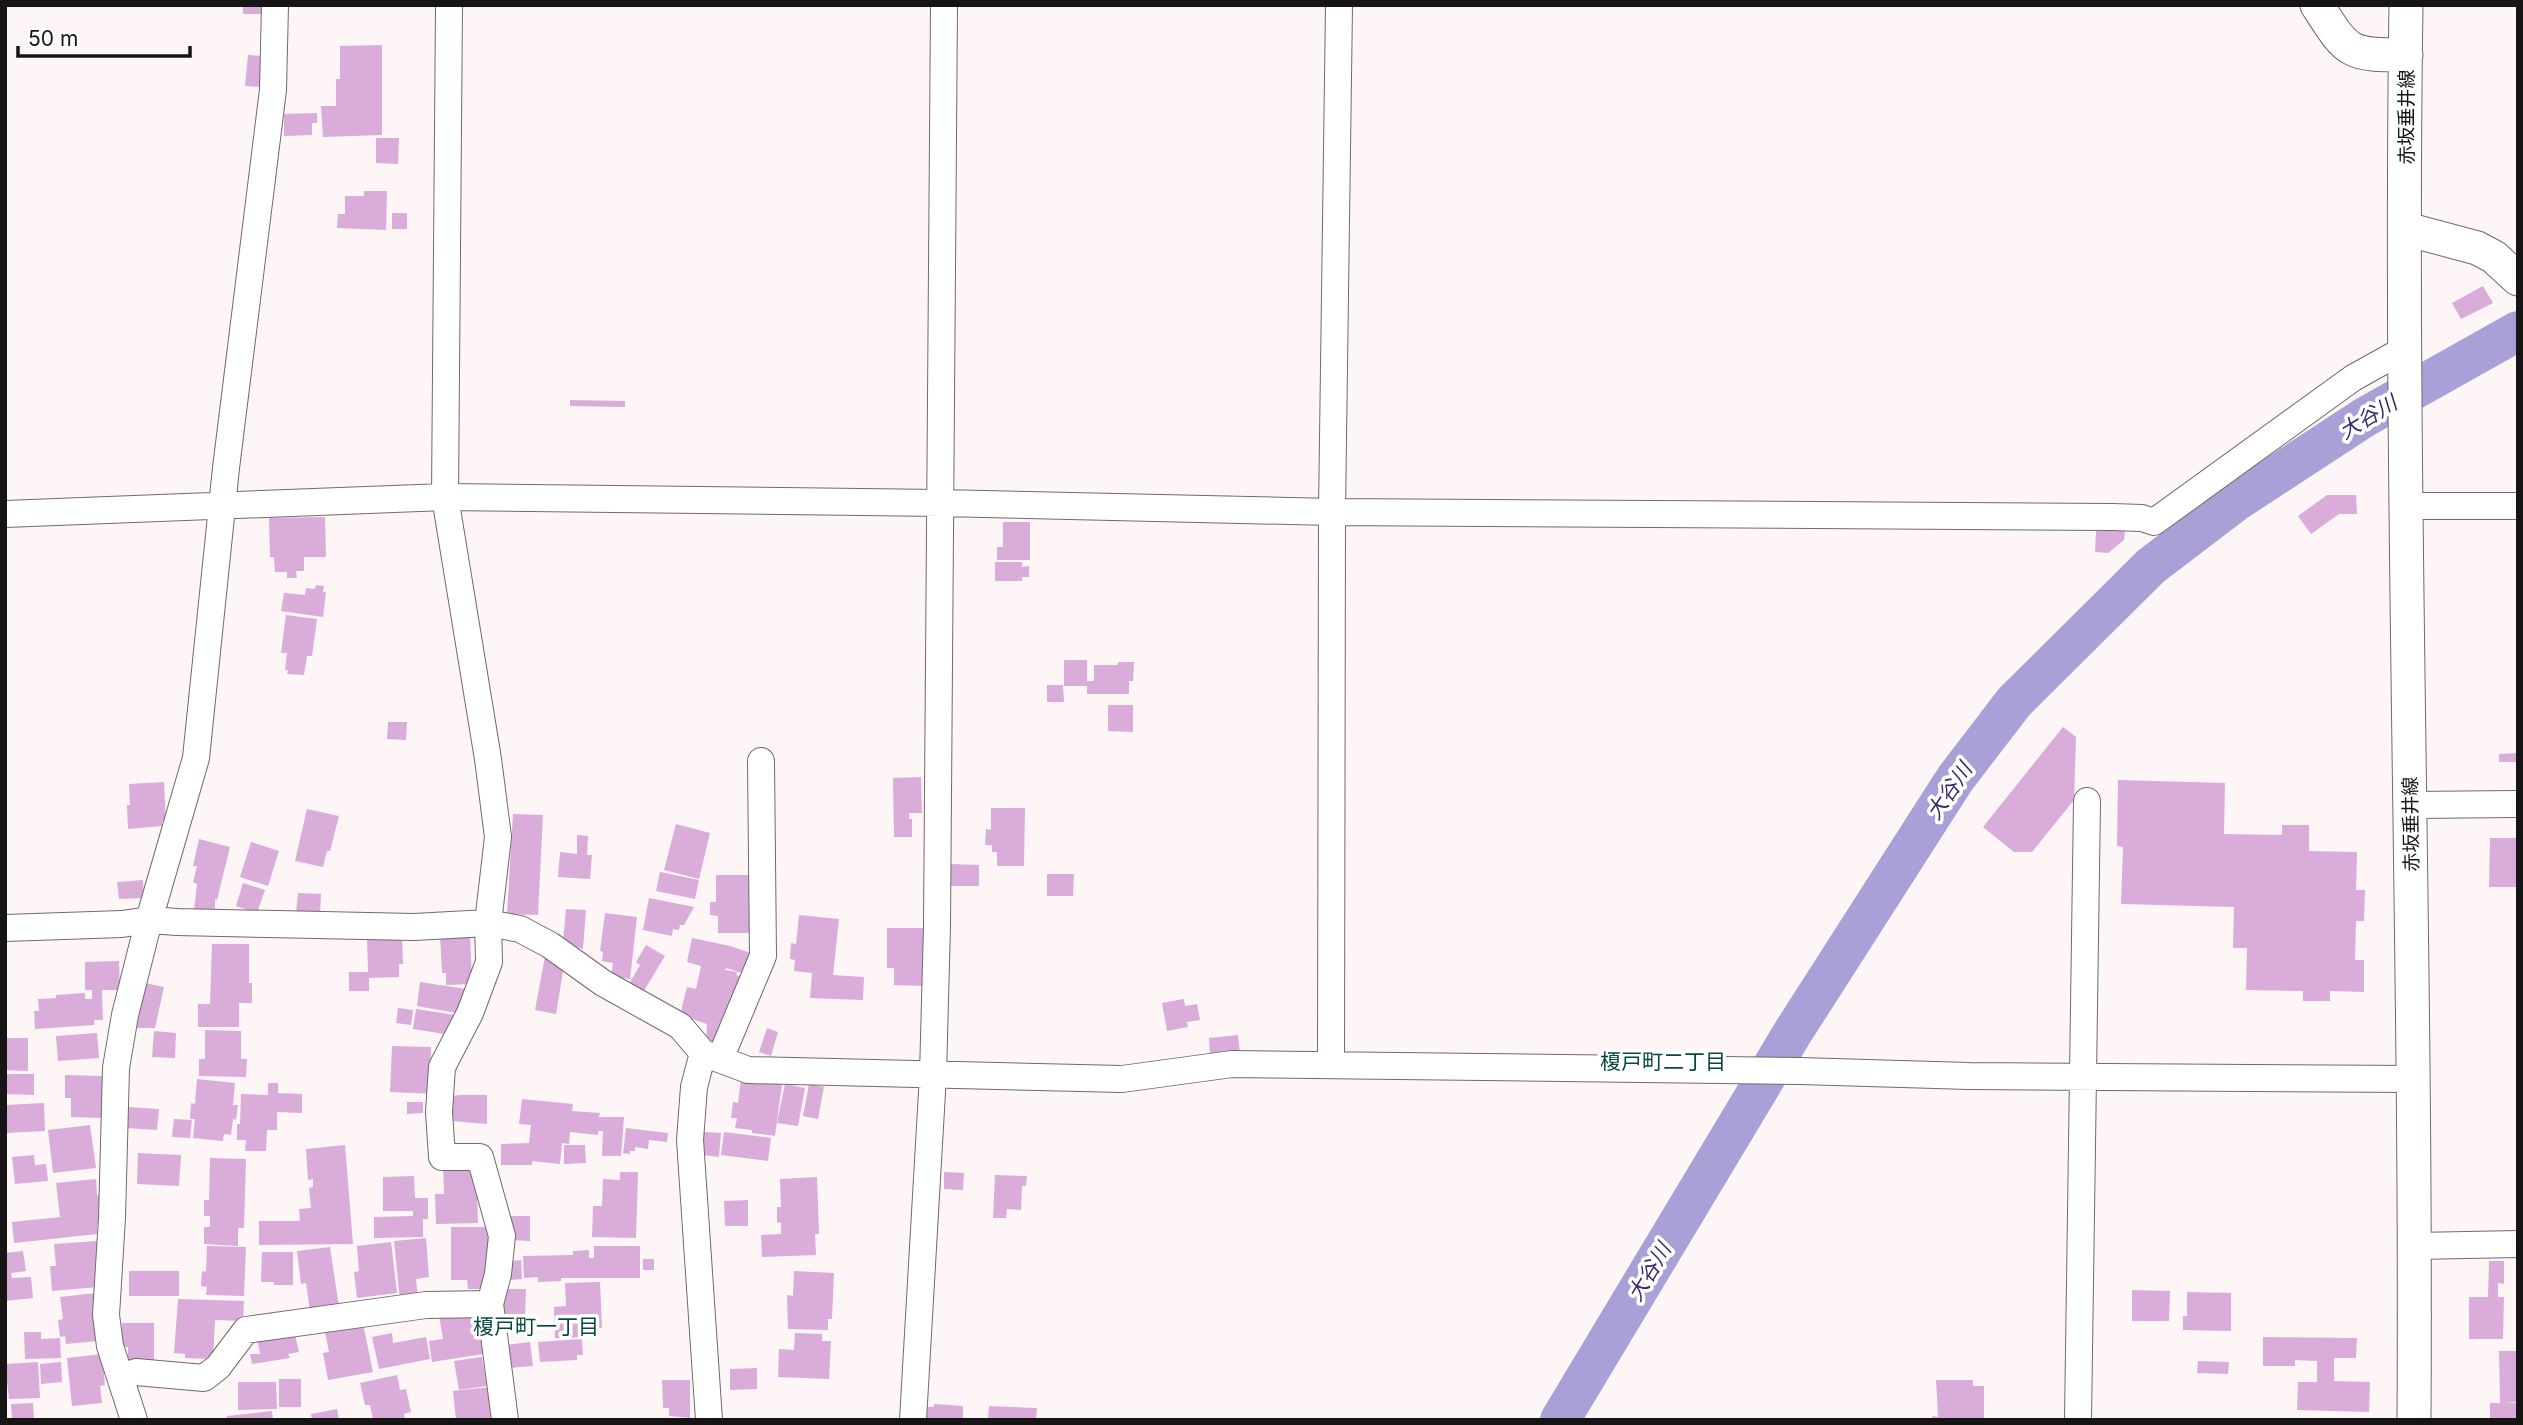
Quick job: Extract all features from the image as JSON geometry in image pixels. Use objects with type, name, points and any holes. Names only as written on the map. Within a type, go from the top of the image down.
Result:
[{"type":"main road","points":[[2317,5],[2341,43],[2351,51],[2406,55]]},
{"type":"main road","name":"赤坂垂井線","points":[[2406,5],[2404,360],[2415,1079],[2414,1420]]},
{"type":"main road","points":[[2406,229],[2477,248],[2494,257],[2518,279]]},
{"type":"street","points":[[134,1420],[110,1346],[106,1315],[116,1068],[125,1016],[149,920],[196,758],[222,504],[273,90],[275,5]]},
{"type":"street","points":[[449,5],[445,497],[488,759],[498,837],[488,923],[489,962],[470,1013],[442,1067],[439,1112],[442,1157],[480,1157],[502,1236],[498,1274],[490,1304],[505,1420]]},
{"type":"street","points":[[913,1420],[933,1075],[938,912],[944,5]]},
{"type":"street","points":[[1331,1065],[1332,512],[1339,5]]},
{"type":"street","points":[[5,514],[445,497],[940,503],[1332,512],[2112,517],[2142,518],[2154,522],[2353,378],[2404,360]]},
{"type":"street","points":[[2407,506],[2518,506]]},
{"type":"street","points":[[709,1420],[690,1140],[694,1087],[764,956],[761,761]]},
{"type":"street","points":[[2078,1420],[2087,801]]},
{"type":"street","points":[[2411,805],[2518,804]]},
{"type":"street","points":[[5,928],[122,924],[149,920],[414,927],[488,923],[520,929],[550,945],[604,983],[680,1026],[712,1056],[748,1070],[1122,1079],[1232,1064],[2415,1079]]},
{"type":"street","points":[[2415,1246],[2518,1244]]},
{"type":"street","points":[[121,1377],[136,1372],[204,1378],[218,1367],[246,1330],[426,1305],[490,1304]]},
{"type":"building","points":[[243,5],[267,5],[267,14],[243,14]]},
{"type":"building","points":[[382,45],[382,135],[323,137],[321,106],[336,106],[336,79],[340,79],[340,46]]},
{"type":"building","points":[[248,55],[264,56],[262,87],[245,86]]},
{"type":"building","points":[[317,113],[317,123],[312,123],[312,135],[284,136],[284,114]]},
{"type":"building","points":[[376,138],[399,138],[398,164],[376,163]]},
{"type":"building","points":[[364,191],[387,191],[386,230],[337,228],[338,214],[345,214],[345,196],[364,196]]},
{"type":"building","points":[[392,213],[407,213],[407,229],[392,229]]},
{"type":"building","points":[[2483,286],[2493,303],[2461,319],[2452,303]]},
{"type":"building","points":[[570,400],[625,401],[625,407],[570,406]]},
{"type":"building","points":[[2327,495],[2356,495],[2357,514],[2339,514],[2311,534],[2298,516]]},
{"type":"building","points":[[325,517],[326,557],[304,557],[304,571],[296,571],[297,578],[287,578],[287,572],[275,572],[274,557],[270,557],[269,518]]},
{"type":"building","points":[[1003,522],[1030,522],[1030,560],[997,560],[997,547],[1003,547]]},
{"type":"building","points":[[2096,531],[2125,531],[2124,540],[2108,553],[2095,552]]},
{"type":"building","points":[[995,562],[1022,562],[1022,567],[1029,566],[1029,577],[1022,577],[1022,581],[995,581]]},
{"type":"building","points":[[316,585],[324,586],[323,592],[326,592],[323,617],[281,611],[284,593],[305,595],[306,588],[315,589]]},
{"type":"building","points":[[286,615],[317,619],[312,656],[307,656],[304,675],[287,674],[288,670],[285,670],[287,653],[281,653]]},
{"type":"building","points":[[1064,660],[1087,660],[1087,681],[1094,681],[1094,665],[1134,662],[1129,694],[1087,694],[1087,686],[1064,686]]},
{"type":"building","points":[[1047,685],[1063,685],[1064,702],[1047,702]]},
{"type":"building","points":[[1108,705],[1133,705],[1133,732],[1108,731]]},
{"type":"building","points":[[388,722],[407,722],[406,740],[387,739]]},
{"type":"building","points":[[2063,727],[2076,737],[2074,800],[2032,852],[2014,852],[1983,827]]},
{"type":"building","points":[[2518,753],[2518,762],[2499,762],[2499,754]]},
{"type":"building","points":[[921,777],[922,813],[909,813],[909,819],[912,819],[912,837],[894,837],[893,778]]},
{"type":"building","points":[[2118,780],[2225,783],[2224,834],[2282,835],[2282,825],[2309,825],[2309,851],[2357,852],[2356,890],[2365,890],[2364,921],[2356,921],[2355,960],[2364,960],[2364,992],[2330,991],[2330,1001],[2303,1001],[2303,991],[2246,990],[2247,948],[2233,948],[2234,907],[2121,904],[2123,847],[2117,846]]},
{"type":"building","points":[[164,782],[166,821],[162,821],[162,826],[128,829],[129,784]]},
{"type":"building","points":[[991,808],[1025,808],[1024,866],[997,866],[997,852],[992,852],[992,845],[985,845],[986,829],[991,830]]},
{"type":"building","points":[[307,809],[339,816],[323,867],[295,861]]},
{"type":"building","points":[[513,814],[543,815],[538,915],[507,914]]},
{"type":"building","points":[[676,824],[710,833],[699,879],[664,870]]},
{"type":"building","points":[[577,835],[588,836],[587,855],[592,855],[590,879],[558,877],[560,852],[577,854]]},
{"type":"building","points":[[2490,838],[2518,838],[2518,887],[2489,887]]},
{"type":"building","points":[[199,839],[230,847],[217,900],[215,899],[215,911],[194,910],[197,884],[193,882],[197,866],[193,866]]},
{"type":"building","points":[[251,842],[279,851],[268,886],[240,877]]},
{"type":"building","points":[[951,864],[979,865],[979,886],[951,886]]},
{"type":"building","points":[[660,872],[699,880],[695,899],[656,891]]},
{"type":"building","points":[[1047,874],[1074,874],[1073,896],[1047,896]]},
{"type":"building","points":[[716,875],[754,875],[754,933],[718,933],[718,916],[710,915],[710,902],[716,902]]},
{"type":"building","points":[[143,880],[144,898],[119,899],[117,882]]},
{"type":"building","points":[[243,883],[265,890],[257,913],[236,906]]},
{"type":"building","points":[[298,893],[321,894],[320,914],[296,913]]},
{"type":"building","points":[[649,898],[694,907],[684,925],[680,925],[679,930],[673,929],[672,936],[643,930]]},
{"type":"building","points":[[566,909],[586,910],[583,949],[563,942]]},
{"type":"building","points":[[605,913],[637,917],[630,979],[611,977],[613,963],[602,961],[603,952],[600,951]]},
{"type":"building","points":[[799,915],[839,919],[833,975],[864,977],[863,1000],[810,998],[812,973],[794,971],[795,960],[790,959],[791,943],[796,944]]},
{"type":"building","points":[[887,928],[923,928],[923,986],[894,985],[894,968],[887,968]]},
{"type":"building","points":[[470,933],[472,984],[446,985],[446,973],[442,973],[440,934]]},
{"type":"building","points":[[402,936],[403,964],[399,964],[399,977],[369,978],[369,991],[349,991],[349,972],[368,972],[367,937]]},
{"type":"building","points":[[692,938],[751,953],[745,974],[726,968],[725,970],[737,972],[736,975],[743,977],[719,1043],[706,1041],[707,1024],[680,1015],[687,987],[696,989],[701,966],[687,962]]},
{"type":"building","points":[[212,944],[249,944],[252,1003],[239,1003],[239,1027],[198,1027],[198,1004],[210,1004]]},
{"type":"building","points":[[646,945],[665,956],[642,994],[628,986],[640,965],[636,962]]},
{"type":"building","points":[[546,951],[564,965],[556,1014],[535,1010]]},
{"type":"building","points":[[119,961],[120,990],[102,990],[103,1020],[94,1020],[94,1025],[35,1029],[34,1011],[39,1011],[38,999],[85,993],[85,999],[92,999],[92,990],[85,990],[85,962]]},
{"type":"building","points":[[420,982],[466,989],[462,1014],[417,1006]]},
{"type":"building","points":[[145,983],[164,987],[155,1028],[133,1028]]},
{"type":"building","points":[[1184,999],[1185,1006],[1197,1004],[1200,1020],[1187,1022],[1188,1027],[1167,1031],[1162,1003]]},
{"type":"building","points":[[398,1008],[413,1010],[411,1025],[396,1023]]},
{"type":"building","points":[[416,1009],[455,1015],[451,1035],[413,1029]]},
{"type":"building","points":[[767,1028],[778,1032],[771,1056],[759,1052]]},
{"type":"building","points":[[205,1030],[241,1031],[241,1059],[247,1059],[246,1077],[199,1076],[199,1059],[205,1059]]},
{"type":"building","points":[[154,1031],[176,1033],[175,1058],[152,1057]]},
{"type":"building","points":[[97,1033],[99,1058],[58,1061],[56,1036]]},
{"type":"building","points":[[1238,1035],[1240,1053],[1210,1056],[1209,1038]]},
{"type":"building","points":[[7,1038],[28,1038],[28,1071],[6,1070]]},
{"type":"building","points":[[392,1046],[431,1047],[430,1073],[435,1094],[390,1092]]},
{"type":"building","points":[[6,1074],[34,1074],[34,1095],[5,1094]]},
{"type":"building","points":[[65,1075],[104,1076],[103,1118],[71,1117],[71,1098],[65,1098]]},
{"type":"building","points":[[197,1079],[235,1083],[233,1105],[238,1105],[236,1120],[233,1119],[231,1135],[224,1134],[223,1141],[193,1138],[195,1119],[190,1119],[191,1103],[195,1104]]},
{"type":"building","points":[[741,1079],[782,1084],[775,1136],[735,1128],[737,1118],[731,1118],[733,1102],[738,1103]]},
{"type":"building","points":[[268,1083],[278,1083],[278,1093],[302,1094],[302,1113],[277,1112],[277,1130],[267,1130],[266,1151],[245,1151],[246,1140],[237,1140],[241,1094],[268,1095]]},
{"type":"building","points":[[785,1084],[805,1088],[798,1126],[777,1123]]},
{"type":"building","points":[[809,1084],[824,1087],[818,1119],[803,1116]]},
{"type":"building","points":[[487,1095],[487,1124],[451,1121],[451,1096]]},
{"type":"building","points":[[522,1099],[573,1104],[572,1111],[600,1113],[599,1117],[624,1117],[621,1156],[602,1156],[603,1131],[598,1131],[598,1135],[570,1132],[569,1144],[562,1143],[560,1164],[532,1161],[532,1165],[501,1165],[501,1144],[529,1143],[531,1125],[519,1124]]},
{"type":"building","points":[[407,1102],[423,1102],[423,1113],[407,1114]]},
{"type":"building","points":[[44,1103],[45,1131],[7,1133],[6,1105]]},
{"type":"building","points":[[128,1107],[159,1109],[157,1130],[126,1128]]},
{"type":"building","points":[[174,1119],[192,1120],[190,1138],[172,1137]]},
{"type":"building","points":[[90,1125],[96,1168],[53,1173],[48,1130]]},
{"type":"building","points":[[626,1128],[668,1133],[667,1142],[649,1140],[648,1149],[635,1147],[635,1151],[630,1151],[630,1154],[623,1153]]},
{"type":"building","points":[[704,1132],[721,1133],[719,1157],[702,1155]]},
{"type":"building","points":[[724,1132],[771,1138],[768,1161],[721,1155]]},
{"type":"building","points":[[345,1145],[353,1244],[259,1245],[259,1221],[300,1221],[299,1209],[311,1208],[309,1188],[313,1187],[313,1179],[308,1180],[306,1149]]},
{"type":"building","points":[[564,1145],[585,1145],[586,1163],[564,1164]]},
{"type":"building","points":[[138,1153],[181,1155],[179,1186],[137,1184]]},
{"type":"building","points":[[34,1155],[35,1165],[46,1164],[48,1181],[15,1184],[12,1157]]},
{"type":"building","points":[[210,1158],[246,1159],[244,1228],[238,1228],[238,1246],[204,1244],[204,1227],[210,1227],[210,1216],[204,1216],[204,1200],[209,1200]]},
{"type":"building","points":[[476,1165],[478,1223],[436,1224],[435,1194],[444,1194],[443,1166]]},
{"type":"building","points":[[620,1172],[638,1172],[636,1238],[592,1237],[593,1206],[602,1206],[603,1179],[620,1180]]},
{"type":"building","points":[[944,1172],[964,1173],[963,1190],[944,1189]]},
{"type":"building","points":[[995,1175],[1027,1176],[1026,1186],[1022,1186],[1021,1210],[1007,1209],[1006,1218],[993,1218]]},
{"type":"building","points":[[414,1176],[415,1198],[428,1198],[428,1219],[423,1219],[423,1237],[374,1238],[374,1217],[413,1216],[413,1211],[383,1211],[383,1177]]},
{"type":"building","points":[[817,1177],[819,1234],[815,1234],[816,1255],[762,1257],[761,1235],[781,1234],[781,1222],[777,1223],[777,1207],[781,1207],[780,1179]]},
{"type":"building","points":[[96,1179],[97,1195],[101,1195],[102,1224],[97,1225],[97,1234],[14,1243],[12,1222],[60,1217],[56,1183]]},
{"type":"building","points":[[748,1200],[748,1226],[725,1226],[724,1201]]},
{"type":"building","points":[[508,1216],[530,1216],[530,1241],[508,1240]]},
{"type":"building","points":[[451,1227],[491,1227],[485,1289],[468,1289],[467,1280],[451,1280]]},
{"type":"building","points":[[426,1238],[429,1277],[416,1279],[418,1298],[400,1300],[394,1241]]},
{"type":"building","points":[[97,1241],[98,1287],[52,1291],[50,1266],[56,1266],[54,1244]]},
{"type":"building","points":[[391,1242],[397,1293],[357,1298],[354,1272],[359,1271],[357,1246]]},
{"type":"building","points":[[207,1246],[246,1247],[244,1296],[206,1295],[207,1287],[201,1286],[202,1271],[206,1272]]},
{"type":"building","points":[[594,1246],[640,1246],[640,1278],[561,1278],[561,1281],[538,1282],[538,1277],[524,1278],[523,1256],[573,1255],[573,1251],[589,1250],[589,1258],[594,1258]]},
{"type":"building","points":[[330,1247],[339,1307],[310,1311],[306,1283],[301,1284],[297,1251]]},
{"type":"building","points":[[23,1251],[26,1271],[11,1273],[12,1278],[31,1277],[33,1298],[5,1301],[5,1253]]},
{"type":"building","points":[[262,1252],[293,1252],[293,1285],[261,1282]]},
{"type":"building","points":[[643,1259],[654,1259],[654,1270],[643,1270]]},
{"type":"building","points":[[521,1260],[522,1279],[511,1280],[511,1261]]},
{"type":"building","points":[[2489,1261],[2504,1261],[2504,1284],[2498,1283],[2498,1297],[2504,1297],[2503,1339],[2469,1339],[2469,1297],[2488,1297]]},
{"type":"building","points":[[129,1271],[179,1271],[179,1296],[129,1296]]},
{"type":"building","points":[[794,1271],[834,1273],[832,1319],[828,1319],[828,1330],[788,1329],[787,1295],[793,1296]]},
{"type":"building","points":[[600,1282],[602,1328],[597,1328],[597,1337],[555,1338],[554,1307],[566,1306],[565,1283]]},
{"type":"building","points":[[504,1289],[526,1289],[525,1316],[504,1315]]},
{"type":"building","points":[[2132,1290],[2170,1291],[2169,1321],[2132,1321]]},
{"type":"building","points":[[2187,1292],[2231,1293],[2231,1331],[2183,1330],[2183,1316],[2187,1316]]},
{"type":"building","points":[[96,1293],[97,1341],[66,1344],[65,1336],[60,1337],[58,1320],[63,1319],[60,1297]]},
{"type":"building","points":[[178,1299],[244,1301],[243,1321],[215,1320],[213,1359],[185,1358],[185,1354],[174,1353]]},
{"type":"building","points":[[480,1309],[487,1344],[482,1345],[483,1354],[432,1362],[429,1341],[443,1339],[439,1315]]},
{"type":"building","points":[[362,1319],[373,1372],[328,1380],[323,1353],[329,1352],[324,1327]]},
{"type":"building","points":[[122,1323],[154,1323],[154,1364],[128,1364],[128,1347],[122,1347]]},
{"type":"building","points":[[294,1331],[299,1352],[288,1354],[290,1358],[252,1364],[250,1354],[260,1354],[257,1338]]},
{"type":"building","points":[[24,1332],[41,1332],[41,1339],[60,1338],[61,1358],[25,1359]]},
{"type":"building","points":[[392,1333],[393,1343],[426,1337],[430,1359],[379,1369],[372,1337]]},
{"type":"building","points":[[795,1333],[822,1334],[822,1341],[831,1341],[829,1379],[778,1377],[779,1349],[794,1350]]},
{"type":"building","points":[[2263,1337],[2357,1338],[2356,1358],[2334,1358],[2334,1381],[2370,1382],[2369,1412],[2297,1410],[2298,1382],[2317,1382],[2317,1361],[2295,1360],[2295,1366],[2263,1366]]},
{"type":"building","points":[[582,1339],[583,1355],[577,1355],[577,1360],[540,1362],[538,1342]]},
{"type":"building","points":[[530,1342],[533,1366],[510,1368],[507,1345]]},
{"type":"building","points":[[2499,1351],[2518,1351],[2518,1402],[2503,1402],[2518,1403],[2518,1420],[2490,1420],[2490,1403],[2500,1403]]},
{"type":"building","points":[[102,1354],[105,1385],[100,1386],[102,1403],[72,1406],[67,1358]]},
{"type":"building","points":[[482,1357],[487,1386],[459,1390],[454,1361]]},
{"type":"building","points":[[2198,1361],[2229,1362],[2228,1374],[2197,1373]]},
{"type":"building","points":[[38,1362],[40,1398],[9,1399],[5,1364]]},
{"type":"building","points":[[61,1362],[62,1382],[41,1384],[40,1364]]},
{"type":"building","points":[[757,1368],[757,1389],[730,1390],[730,1369]]},
{"type":"building","points":[[397,1375],[400,1390],[406,1389],[411,1412],[404,1414],[405,1420],[373,1420],[370,1405],[365,1405],[360,1383]]},
{"type":"building","points":[[279,1379],[301,1379],[301,1407],[279,1407]]},
{"type":"building","points":[[662,1380],[690,1380],[690,1418],[669,1416],[669,1408],[663,1408]]},
{"type":"building","points":[[1936,1380],[1973,1380],[1973,1386],[1984,1386],[1984,1420],[1932,1420],[1932,1416],[1938,1417]]},
{"type":"building","points":[[238,1382],[276,1382],[277,1409],[238,1410]]},
{"type":"building","points":[[491,1387],[494,1420],[456,1420],[453,1391]]},
{"type":"building","points":[[33,1403],[34,1420],[12,1420],[11,1404]]},
{"type":"building","points":[[934,1404],[963,1406],[963,1420],[927,1420],[927,1407],[934,1407]]},
{"type":"building","points":[[989,1406],[1037,1408],[1036,1420],[988,1420]]},
{"type":"building","points":[[337,1409],[339,1420],[312,1420],[311,1414]]},
{"type":"building","points":[[272,1411],[273,1420],[227,1420],[227,1416]]},
{"type":"waterway","name":"大谷川","points":[[1560,1420],[1793,1032],[1955,779],[2014,702],[2151,566],[2235,502],[2365,417],[2518,331]]},
{"type":"district","name":"榎戸町二丁目","points":[[1663,1061]]},
{"type":"district","name":"榎戸町一丁目","points":[[536,1326]]}]
